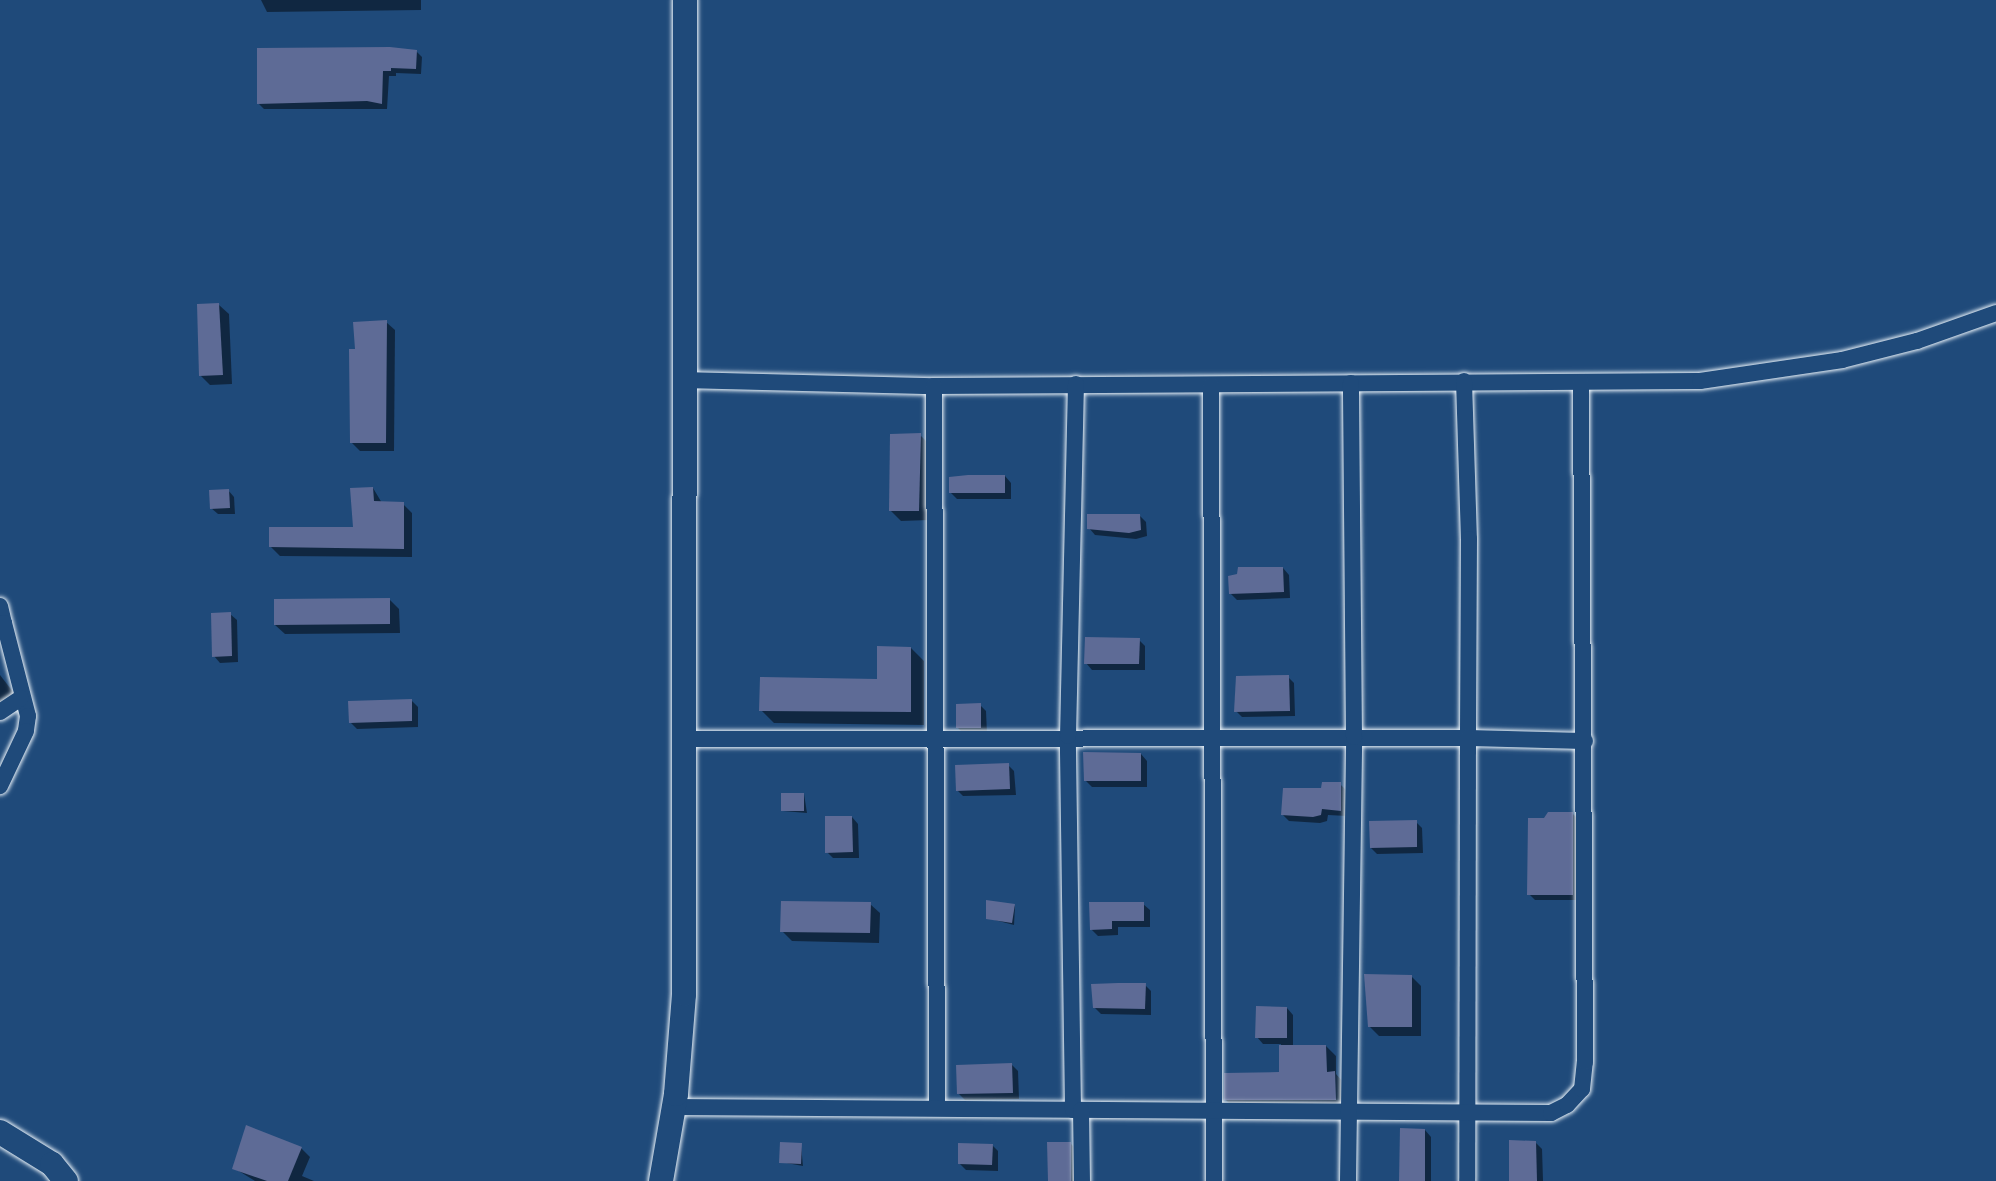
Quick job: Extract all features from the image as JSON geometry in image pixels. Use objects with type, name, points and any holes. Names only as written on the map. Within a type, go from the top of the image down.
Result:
[{"type":"main road","points":[[661,1181],[674,1107],[684,994],[682,381],[685,0]]},
{"type":"main road","points":[[0,1132],[52,1164],[66,1181]]},
{"type":"street","points":[[682,381],[934,386],[1737,379],[1842,360],[1917,341],[1996,313]]},
{"type":"street","points":[[1464,381],[1469,539],[1467,1181]]},
{"type":"street","points":[[674,1107],[1213,1111],[1468,1110],[1551,1113],[1566,1105],[1582,1089],[1585,1062],[1585,741],[1581,382]]},
{"type":"street","points":[[1347,1181],[1354,737],[1351,383]]},
{"type":"street","points":[[1076,384],[1068,736],[1077,1110],[1083,1181]]},
{"type":"street","points":[[1211,385],[1214,1181]]},
{"type":"street","points":[[934,386],[937,1108]]},
{"type":"street","points":[[0,606],[2,624],[21,698],[28,716],[26,731],[0,786]]},
{"type":"street","points":[[0,712],[21,698]]},
{"type":"street","points":[[682,739],[1213,736],[1585,741]]},
{"type":"building","points":[[390,47],[417,50],[416,69],[391,68],[391,71],[383,71],[382,104],[367,101],[257,104],[257,48]]},
{"type":"building","points":[[219,303],[223,375],[199,376],[197,304]]},
{"type":"building","points":[[387,320],[386,443],[350,443],[349,349],[355,349],[353,322]]},
{"type":"building","points":[[921,433],[919,511],[889,511],[890,434]]},
{"type":"building","points":[[1005,475],[1005,493],[949,493],[949,477]]},
{"type":"building","points":[[373,487],[374,501],[404,502],[404,549],[269,547],[269,527],[353,527],[350,488]]},
{"type":"building","points":[[229,489],[230,508],[210,509],[209,490]]},
{"type":"building","points":[[1087,514],[1140,514],[1141,530],[1129,533],[1087,529]]},
{"type":"building","points":[[1238,567],[1283,567],[1284,592],[1229,594],[1228,576],[1237,574]]},
{"type":"building","points":[[390,598],[390,624],[274,625],[274,599]]},
{"type":"building","points":[[231,612],[232,656],[212,657],[211,613]]},
{"type":"building","points":[[1085,637],[1140,638],[1139,664],[1084,664]]},
{"type":"building","points":[[877,646],[911,647],[911,712],[759,711],[760,677],[877,679]]},
{"type":"building","points":[[1289,675],[1290,711],[1234,712],[1236,676]]},
{"type":"building","points":[[412,699],[412,721],[349,723],[348,701]]},
{"type":"building","points":[[981,703],[981,728],[956,728],[956,704]]},
{"type":"building","points":[[1083,752],[1141,753],[1141,781],[1084,781]]},
{"type":"building","points":[[1009,763],[1010,789],[956,791],[955,765]]},
{"type":"building","points":[[1322,782],[1341,782],[1341,811],[1322,809],[1321,815],[1313,817],[1281,815],[1283,788],[1321,788]]},
{"type":"building","points":[[781,793],[804,793],[804,811],[781,811]]},
{"type":"building","points":[[1548,812],[1573,812],[1573,895],[1527,895],[1528,818],[1544,818]]},
{"type":"building","points":[[825,816],[852,816],[853,852],[825,853]]},
{"type":"building","points":[[1417,820],[1417,847],[1370,848],[1369,821]]},
{"type":"building","points":[[986,900],[1015,904],[1012,923],[986,919]]},
{"type":"building","points":[[781,901],[871,902],[870,933],[780,932]]},
{"type":"building","points":[[1089,902],[1144,902],[1144,921],[1112,921],[1112,929],[1090,930]]},
{"type":"building","points":[[1364,974],[1412,975],[1412,1027],[1368,1027]]},
{"type":"building","points":[[1146,983],[1145,1009],[1093,1008],[1091,984]]},
{"type":"building","points":[[1256,1006],[1287,1007],[1287,1038],[1255,1038]]},
{"type":"building","points":[[1279,1045],[1326,1045],[1327,1072],[1335,1071],[1336,1100],[1224,1100],[1224,1073],[1279,1072]]},
{"type":"building","points":[[1012,1063],[1013,1093],[957,1094],[956,1065]]},
{"type":"building","points":[[246,1125],[302,1147],[288,1181],[267,1181],[232,1169]]},
{"type":"building","points":[[1400,1128],[1425,1129],[1425,1181],[1399,1181]]},
{"type":"building","points":[[1509,1140],[1536,1141],[1537,1181],[1509,1181]]},
{"type":"building","points":[[780,1142],[802,1143],[801,1164],[779,1163]]},
{"type":"building","points":[[1047,1142],[1071,1142],[1071,1181],[1048,1181]]},
{"type":"building","points":[[958,1143],[993,1144],[992,1165],[958,1164]]}]
